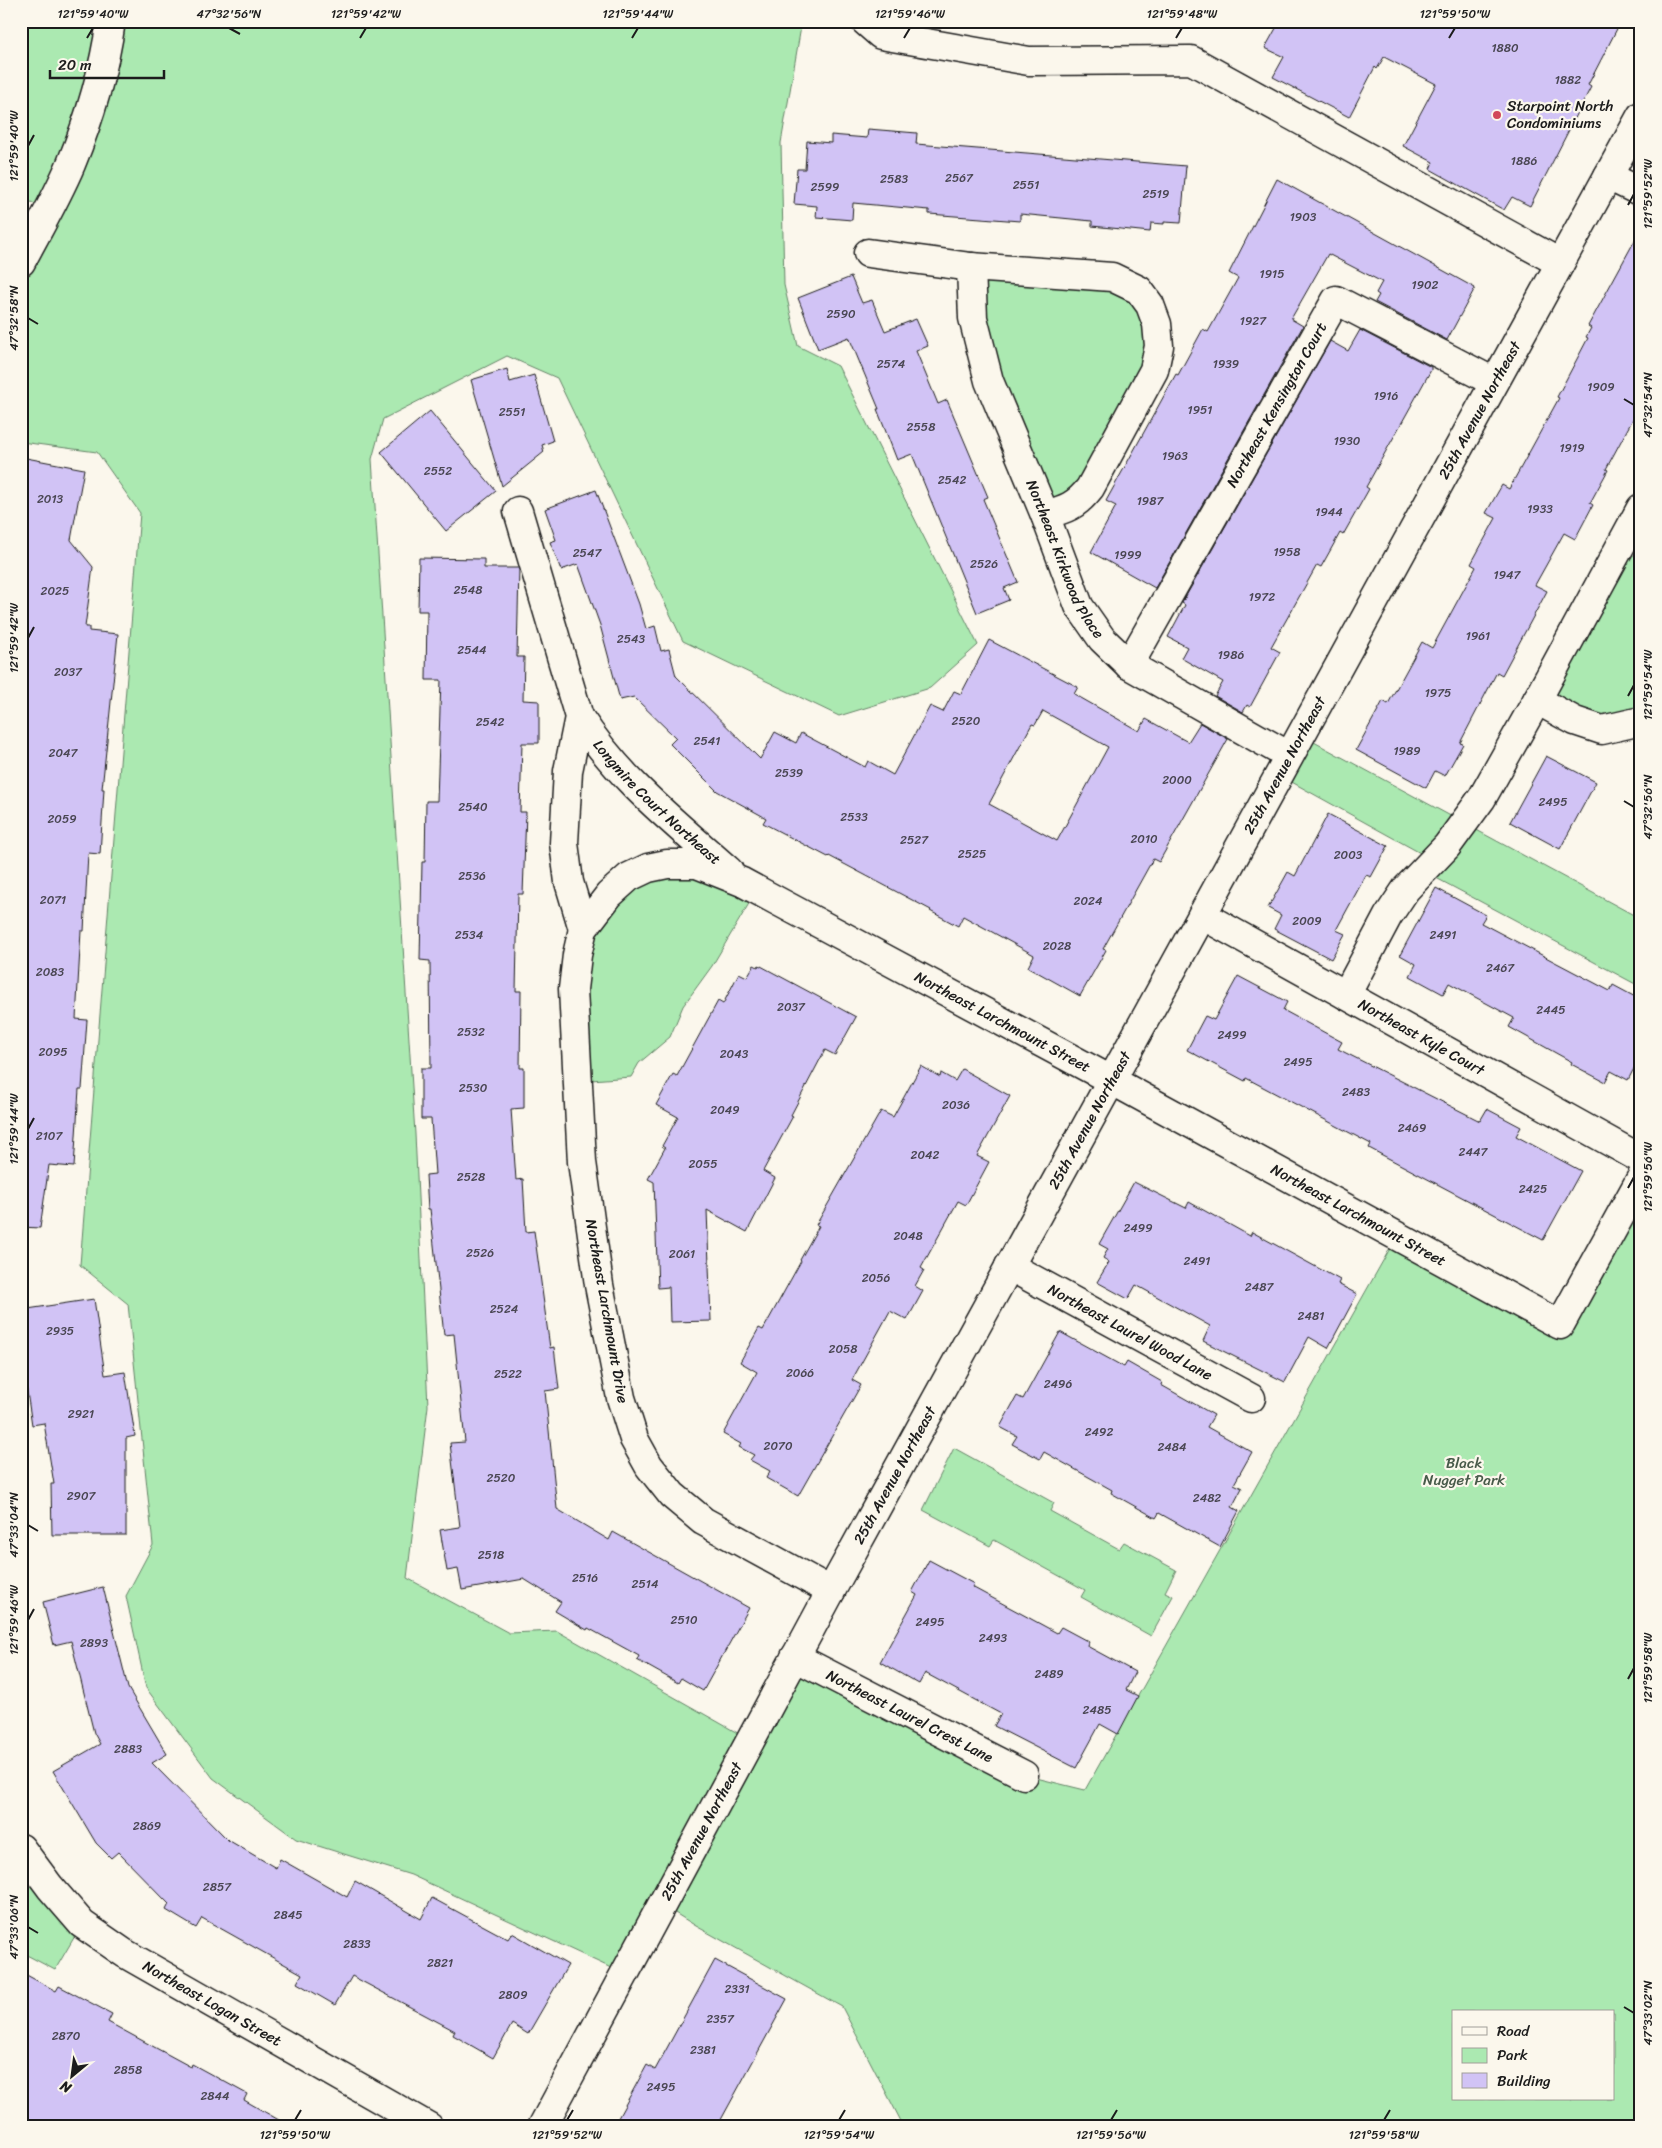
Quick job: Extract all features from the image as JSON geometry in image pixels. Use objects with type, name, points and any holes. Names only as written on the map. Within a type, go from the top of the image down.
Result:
[{"type":"street","points":[[21,262],[74,156],[91,109],[111,21]]},
{"type":"street","points":[[865,21],[881,35],[1029,61],[1191,60],[1560,263]]},
{"type":"street","name":"25th Avenue Northeast","points":[[542,2127],[830,1591],[1641,116]]},
{"type":"street","points":[[1608,176],[1641,192]]},
{"type":"street","points":[[868,253],[971,267],[1112,277],[1139,290],[1150,305],[1157,324],[1159,346],[1154,370],[1090,488],[1080,500],[1065,510],[1045,515]]},
{"type":"street","name":"Northeast Kirkwood Place","points":[[971,267],[973,318],[989,381],[1045,515],[1079,606],[1102,639],[1129,665],[1290,756]]},
{"type":"street","name":"Northeast Kensington Court","points":[[1129,665],[1336,300],[1494,382]]},
{"type":"street","points":[[1346,995],[1388,916],[1406,889],[1447,846],[1482,798],[1538,700],[1631,553],[1641,508]]},
{"type":"street","name":"Longmire Court Northeast","points":[[518,511],[579,717],[597,745],[636,789],[742,882]]},
{"type":"street","points":[[1538,700],[1575,721],[1602,730],[1641,721]]},
{"type":"street","name":"Longmire Court Northeast","points":[[579,717],[568,771],[564,843],[570,882],[583,929]]},
{"type":"street","name":"Northeast Larchmount Street","points":[[583,929],[609,895],[629,877],[648,868],[667,864],[697,864],[742,882],[1111,1080],[1560,1325],[1641,1178]]},
{"type":"street","name":"Northeast Kyle Court","points":[[1202,915],[1641,1159]]},
{"type":"street","name":"Northeast Larchmount Drive","points":[[583,929],[577,955],[573,989],[582,1162],[601,1294],[621,1398],[634,1439],[649,1466],[672,1495],[703,1521],[830,1591]]},
{"type":"street","name":"Northeast Laurel Wood Lane","points":[[1009,1266],[1251,1398]]},
{"type":"street","name":"Northeast Laurel Crest Lane","points":[[795,1657],[1024,1775]]},
{"type":"street","name":"Northeast Logan Street","points":[[21,1848],[50,1887],[82,1924],[110,1943],[429,2127]]},
{"type":"green space","name":"Black Nugget Park","points":[[21,21],[802,21],[781,143],[784,285],[798,346],[838,366],[978,645],[930,688],[839,716],[683,641],[557,378],[507,356],[383,419],[372,459],[415,1134],[428,1406],[407,1578],[509,1633],[557,1631],[750,1740],[795,1657],[1024,1775],[1085,1790],[1397,1236],[1560,1325],[1641,1178],[1641,2127],[904,2127],[842,2007],[696,1926],[662,1905],[624,1974],[411,1875],[296,1839],[213,1778],[146,1688],[126,1596],[153,1545],[128,1304],[80,1265],[140,513],[97,452],[21,442],[21,262],[47,210],[21,197]]},
{"type":"green space","points":[[971,267],[1139,290],[1159,346],[1090,488],[1045,515],[989,381]]},
{"type":"green space","points":[[1621,547],[1641,560],[1641,721],[1628,725],[1537,700]]},
{"type":"green space","points":[[1301,735],[1641,919],[1641,987],[1423,871],[1433,860],[1279,775]]},
{"type":"green space","points":[[648,868],[757,890],[712,966],[683,1006],[670,1037],[639,1063],[631,1077],[578,1081],[577,955]]},
{"type":"green space","points":[[954,1448],[1054,1503],[1050,1511],[1119,1549],[1124,1542],[1176,1570],[1165,1592],[1173,1596],[1151,1636],[1081,1597],[1085,1590],[994,1540],[990,1546],[923,1510]]},
{"type":"green space","points":[[21,1848],[82,1924],[55,1970],[21,1952]]},
{"type":"building","name":"Starpoint North Condominiums","points":[[1280,21],[1621,21],[1588,85],[1591,87],[1530,206],[1512,197],[1504,210],[1430,169],[1433,162],[1403,146],[1436,84],[1384,57],[1377,69],[1375,67],[1349,117],[1273,77],[1284,57],[1265,48]]},
{"type":"building","points":[[868,129],[917,133],[916,144],[1186,166],[1181,223],[1151,223],[1150,232],[1092,226],[1092,221],[1020,214],[1020,221],[929,214],[929,210],[853,203],[852,220],[816,217],[817,206],[794,204],[797,169],[805,169],[807,141],[831,143],[831,135],[867,138]]},
{"type":"building","points":[[1277,179],[1475,288],[1447,340],[1375,302],[1379,295],[1376,293],[1382,282],[1328,254],[1291,319],[1303,326],[1155,588],[1091,552],[1116,506],[1106,501],[1176,374],[1178,375],[1203,329],[1208,332],[1238,278],[1229,273]]},
{"type":"building","points":[[1641,229],[1641,404],[1606,469],[1608,470],[1590,503],[1593,505],[1575,539],[1564,533],[1535,585],[1547,591],[1502,675],[1497,672],[1460,743],[1463,744],[1445,776],[1435,771],[1426,788],[1356,750],[1383,701],[1388,704],[1422,642],[1432,648],[1476,567],[1471,564],[1496,518],[1486,513],[1502,485],[1509,489],[1559,398],[1557,397],[1588,338],[1586,337],[1591,328],[1588,326]]},
{"type":"building","points":[[851,277],[862,303],[872,300],[885,331],[916,319],[928,346],[916,351],[938,404],[947,400],[988,497],[983,499],[1018,582],[1004,588],[1009,600],[977,613],[912,454],[897,460],[877,409],[879,409],[849,337],[818,349],[798,298]]},
{"type":"building","points":[[1360,330],[1431,367],[1431,370],[1366,487],[1369,489],[1343,535],[1340,533],[1321,567],[1317,565],[1271,647],[1280,652],[1250,707],[1247,705],[1243,712],[1215,696],[1223,682],[1181,658],[1187,647],[1168,637],[1185,605],[1182,603],[1330,341],[1348,351]]},
{"type":"building","points":[[507,369],[510,382],[534,375],[553,441],[542,445],[544,452],[502,486],[471,380]]},
{"type":"building","points":[[430,411],[496,491],[446,531],[381,452]]},
{"type":"building","points":[[21,457],[84,469],[71,540],[93,567],[85,627],[89,627],[89,631],[118,634],[102,789],[104,789],[100,854],[88,853],[84,931],[81,931],[76,1019],[87,1020],[82,1089],[79,1089],[74,1167],[49,1165],[40,1228],[21,1227],[21,653],[25,615],[21,615]]},
{"type":"building","points":[[596,490],[639,604],[646,629],[655,626],[661,651],[669,649],[676,676],[760,759],[775,732],[796,743],[801,733],[865,767],[868,761],[893,775],[930,706],[943,712],[954,691],[961,694],[989,640],[1078,687],[1074,694],[1139,731],[1146,719],[1188,742],[1200,723],[1228,739],[1159,862],[1153,859],[1103,949],[1106,950],[1080,996],[1028,967],[1034,955],[963,916],[958,926],[829,856],[763,823],[766,818],[717,791],[670,744],[676,738],[634,697],[620,700],[600,625],[578,564],[561,570],[550,542],[556,540],[545,509]],"holes":[[[1043,711],[1108,747],[1057,841],[989,804],[1032,724],[1035,725]]]},
{"type":"building","points":[[419,558],[484,559],[484,568],[519,568],[517,657],[524,657],[523,700],[539,701],[539,743],[522,743],[520,812],[526,812],[523,894],[518,894],[516,991],[521,991],[520,1068],[524,1068],[524,1108],[511,1109],[516,1180],[523,1179],[526,1232],[534,1231],[550,1348],[554,1347],[559,1389],[545,1391],[557,1509],[609,1540],[613,1532],[749,1608],[703,1691],[681,1678],[678,1683],[637,1660],[639,1656],[588,1628],[587,1630],[555,1611],[561,1602],[524,1579],[462,1590],[458,1569],[447,1571],[440,1530],[460,1527],[450,1443],[465,1442],[454,1334],[444,1335],[430,1209],[428,1209],[426,1175],[435,1174],[431,1119],[421,1119],[421,1068],[431,1068],[430,961],[420,960],[422,862],[425,862],[426,801],[437,801],[441,680],[426,680],[427,611],[418,611]]},
{"type":"building","points":[[1546,756],[1596,782],[1560,849],[1510,822]]},
{"type":"building","points":[[1328,814],[1388,846],[1371,877],[1366,875],[1336,930],[1345,934],[1331,959],[1274,929],[1281,915],[1268,908],[1288,872],[1295,876]]},
{"type":"building","points":[[1436,888],[1486,915],[1481,923],[1610,991],[1613,985],[1641,1000],[1641,1055],[1628,1080],[1611,1071],[1605,1082],[1509,1027],[1514,1018],[1449,983],[1443,994],[1410,976],[1416,964],[1400,955]]},
{"type":"building","points":[[754,965],[758,967],[759,965],[856,1017],[835,1055],[825,1050],[791,1115],[793,1116],[763,1171],[775,1178],[747,1232],[707,1210],[711,1321],[670,1322],[669,1287],[658,1288],[654,1182],[648,1179],[665,1148],[662,1146],[678,1117],[656,1105],[673,1074],[677,1076],[718,1001],[723,1004],[739,973],[747,977]]},
{"type":"building","points":[[1238,976],[1287,1002],[1283,1010],[1342,1042],[1338,1049],[1480,1121],[1487,1109],[1521,1127],[1516,1136],[1581,1171],[1543,1240],[1369,1148],[1371,1144],[1246,1078],[1245,1081],[1187,1050],[1205,1016],[1214,1020]]},
{"type":"building","points":[[921,1066],[940,1077],[941,1073],[955,1081],[962,1069],[1010,1096],[977,1156],[989,1162],[966,1205],[958,1201],[921,1268],[924,1270],[915,1286],[923,1291],[907,1320],[890,1311],[852,1380],[861,1385],[798,1496],[766,1478],[770,1471],[750,1460],[754,1455],[739,1447],[741,1444],[723,1434],[757,1372],[740,1362],[759,1328],[763,1330],[819,1226],[816,1225],[881,1111],[893,1117]]},
{"type":"building","points":[[1134,1182],[1186,1208],[1189,1202],[1250,1236],[1252,1232],[1340,1280],[1338,1284],[1357,1294],[1328,1348],[1309,1337],[1285,1382],[1203,1341],[1210,1326],[1136,1285],[1128,1299],[1097,1282],[1109,1262],[1103,1258],[1108,1249],[1099,1244]]},
{"type":"building","points":[[94,1299],[105,1375],[125,1372],[135,1436],[126,1438],[126,1535],[52,1535],[51,1484],[54,1484],[44,1423],[32,1425],[21,1352],[21,1310]]},
{"type":"building","points":[[1060,1332],[1124,1367],[1127,1362],[1162,1382],[1161,1385],[1214,1415],[1207,1427],[1252,1452],[1234,1484],[1242,1488],[1232,1507],[1239,1511],[1220,1547],[1159,1513],[1156,1518],[1111,1493],[1112,1490],[1044,1452],[1040,1459],[1012,1444],[1017,1436],[1000,1427],[1017,1396],[1023,1399]]},
{"type":"building","points":[[929,1560],[974,1584],[972,1587],[1057,1633],[1061,1627],[1089,1642],[1087,1646],[1135,1672],[1126,1690],[1138,1696],[1118,1734],[1100,1724],[1076,1768],[994,1726],[1001,1714],[925,1673],[919,1684],[880,1662],[917,1595],[912,1592]]},
{"type":"building","points":[[103,1587],[128,1688],[167,1754],[152,1763],[228,1840],[276,1868],[280,1859],[347,1897],[355,1881],[421,1919],[432,1898],[508,1939],[512,1933],[568,1965],[528,2034],[512,2024],[493,2058],[453,2035],[455,2031],[352,1976],[335,2005],[297,1983],[302,1974],[202,1918],[196,1928],[166,1910],[169,1904],[118,1852],[111,1858],[96,1843],[53,1771],[100,1744],[94,1733],[71,1641],[54,1645],[43,1602]]},
{"type":"building","points":[[715,1960],[787,1999],[717,2127],[613,2127],[647,2065],[655,2070]]},
{"type":"building","points":[[21,1972],[56,1991],[59,1986],[112,2014],[108,2022],[191,2067],[192,2064],[247,2094],[244,2100],[291,2127],[33,2127],[21,2120]]},
{"type":"place","name":"Starpoint North Condominiums","points":[[1497,115]]}]
